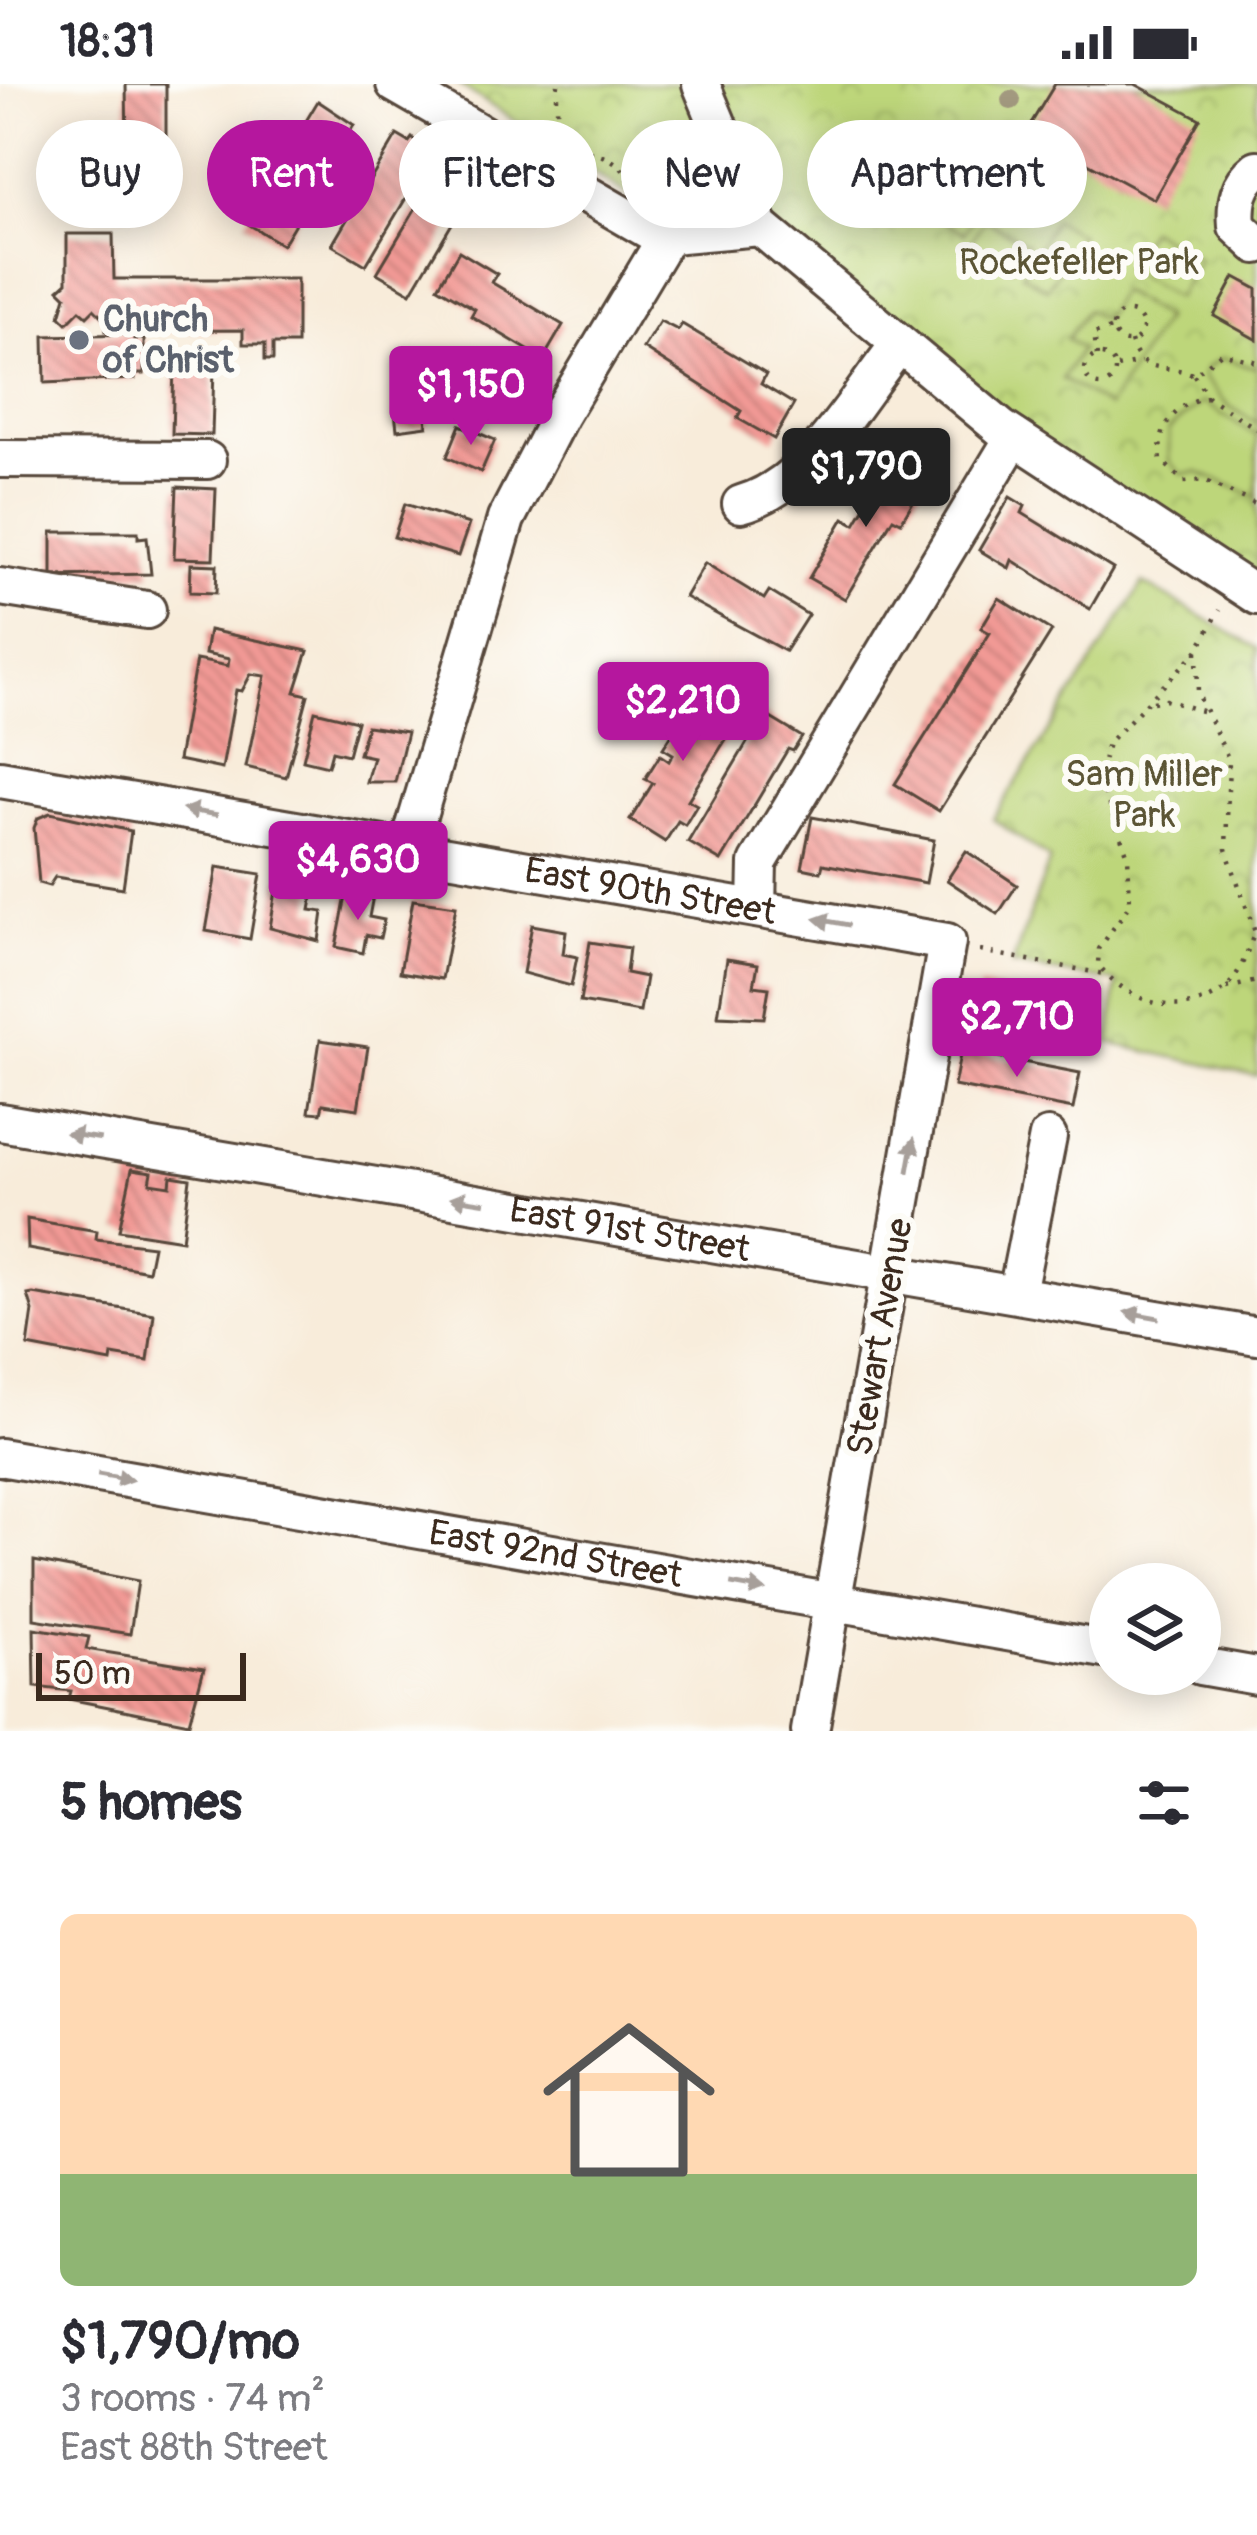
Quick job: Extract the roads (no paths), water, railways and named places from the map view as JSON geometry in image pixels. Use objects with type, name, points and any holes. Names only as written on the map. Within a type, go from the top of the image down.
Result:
[{"type":"street","points":[[394,84],[666,238],[751,228]]},
{"type":"street","points":[[701,84],[716,120]]},
{"type":"street","points":[[1257,169],[1246,178],[1235,204],[1237,226],[1257,245]]},
{"type":"street","points":[[761,228],[1013,437],[1257,596]]},
{"type":"street","points":[[410,846],[506,520],[560,415],[666,238]]},
{"type":"street","points":[[741,504],[771,496],[794,476],[898,346]]},
{"type":"street","points":[[758,908],[758,863],[1013,437]]},
{"type":"street","points":[[0,459],[207,460]]},
{"type":"street","points":[[0,587],[147,610]]},
{"type":"street","name":"East 90th Street","points":[[0,779],[410,846],[958,945]]},
{"type":"street","name":"Stewart Avenue","points":[[810,1731],[892,1270],[958,945]]},
{"type":"street","name":"East 91st Street","points":[[0,1122],[892,1270],[1257,1336]]},
{"type":"street","points":[[1017,1293],[1048,1137]]},
{"type":"street","name":"East 92nd Street","points":[[0,1457],[1089,1646]]},
{"type":"street","points":[[1221,1670],[1257,1676]]},
{"type":"place","name":"Church of Christ","points":[[79,340]]},
{"type":"park label","name":"Rockefeller Park","points":[[1079,262]]},
{"type":"park label","name":"Sam Miller Park","points":[[1144,794]]}]
